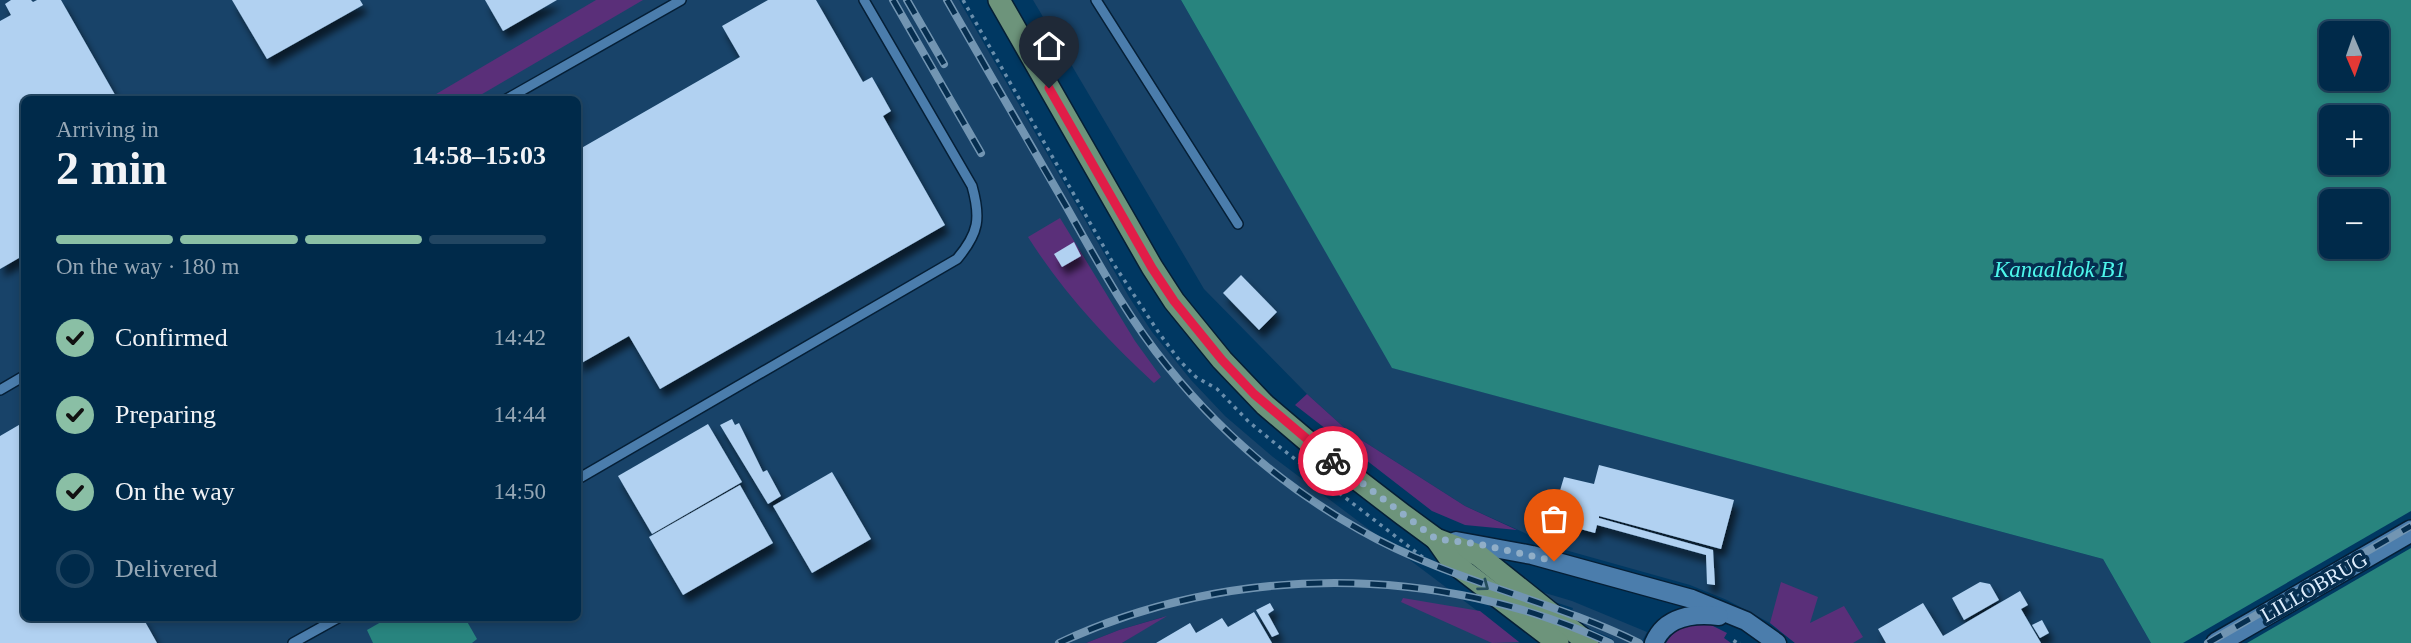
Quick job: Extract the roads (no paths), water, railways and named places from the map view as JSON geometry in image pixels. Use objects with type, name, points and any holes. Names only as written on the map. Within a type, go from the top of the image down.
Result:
[{"type":"main road","points":[[999,0],[1152,268],[1174,301],[1222,360],[1265,405],[1311,444],[1436,539],[1478,555],[1588,643]]},
{"type":"main road","points":[[1436,539],[1452,562],[1557,643]]},
{"type":"street","name":"LILLOBRUG","points":[[2217,643],[2411,531]]},
{"type":"street","points":[[1436,539],[1532,555],[1692,599],[1746,621],[1777,643]]},
{"type":"street","points":[[1654,643],[1664,627],[1680,618],[1699,614],[1746,621]]},
{"type":"lane","points":[[512,96],[681,0]]},
{"type":"lane","points":[[581,477],[957,260],[970,244],[977,228],[978,207],[972,186],[864,0]]},
{"type":"lane","points":[[1096,0],[1238,224]]},
{"type":"lane","points":[[0,390],[21,378]]},
{"type":"lane","points":[[293,643],[333,621]]},
{"type":"water","name":"Kanaaldok B1","points":[[1181,0],[2411,0],[2411,643],[2151,643],[2103,559],[1392,368]]},
{"type":"water","points":[[383,621],[467,621],[477,639],[472,643],[373,643],[367,630]]},
{"type":"railway","points":[[893,0],[981,153]]},
{"type":"railway","points":[[907,0],[944,64]]},
{"type":"railway","points":[[947,0],[1126,309],[1188,391],[1233,437],[1307,497],[1394,548],[1639,643]]},
{"type":"railway","points":[[2208,643],[2411,526]]},
{"type":"railway","points":[[1059,643],[1125,617],[1193,598],[1263,587],[1334,583],[1406,587],[1476,598],[1544,617],[1610,643]]}]
